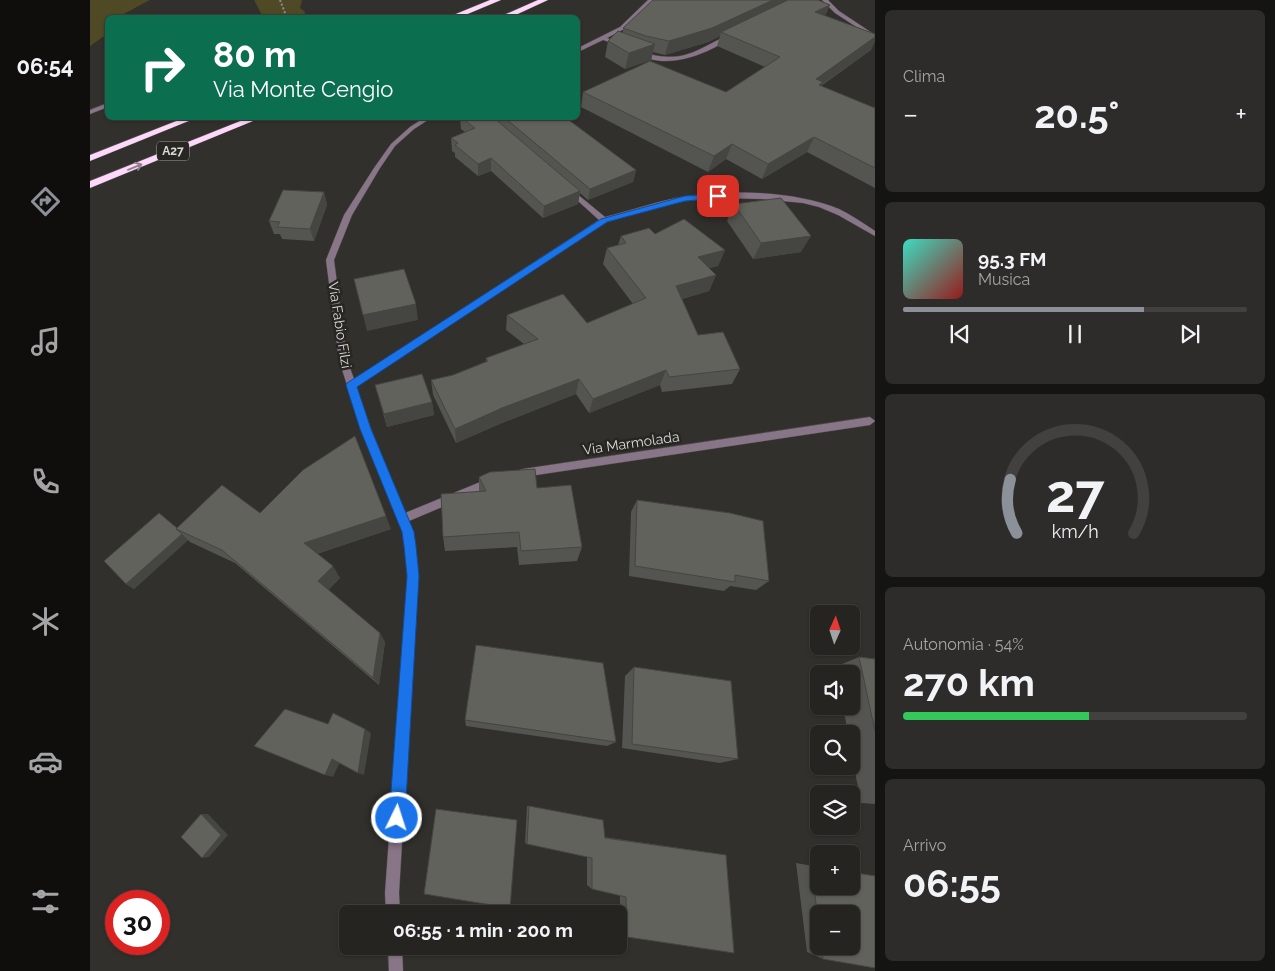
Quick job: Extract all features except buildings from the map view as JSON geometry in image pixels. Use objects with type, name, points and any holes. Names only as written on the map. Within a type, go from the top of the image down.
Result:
[{"type":"highway","points":[[458,15],[497,0]]},
{"type":"highway","points":[[508,15],[544,0]]},
{"type":"highway","name":"A27","points":[[90,158],[186,120]]},
{"type":"highway","name":"A27","points":[[90,185],[250,120]]},
{"type":"street","points":[[580,49],[622,28],[651,0]]},
{"type":"street","points":[[825,0],[837,12],[875,37]]},
{"type":"street","points":[[636,52],[666,61],[680,60],[740,32]]},
{"type":"street","points":[[603,38],[628,48]]},
{"type":"street","points":[[90,112],[105,106]]},
{"type":"street","name":"Via Fabio Filzi","points":[[393,905],[413,576],[408,532],[366,429],[342,360],[330,260],[348,215],[377,168],[393,145],[412,128],[425,120]]},
{"type":"street","points":[[560,182],[604,220]]},
{"type":"street","points":[[351,385],[604,220],[685,199],[735,195],[794,199],[834,210],[875,234]]},
{"type":"street","name":"Via Marmolada","points":[[517,473],[870,421]]},
{"type":"street","points":[[403,519],[499,478]]},
{"type":"street","points":[[395,955],[396,971]]},
{"type":"path","points":[[280,0],[286,15]]},
{"type":"shaded area","points":[[90,0],[150,0],[124,14],[105,15],[105,35],[90,46]]},
{"type":"shaded area","points":[[254,0],[302,0],[300,8],[305,12],[304,15],[262,15]]},
{"type":"route","points":[[397,818],[413,576],[410,546],[408,532],[366,429],[351,385],[604,220],[685,199],[718,196]]}]
